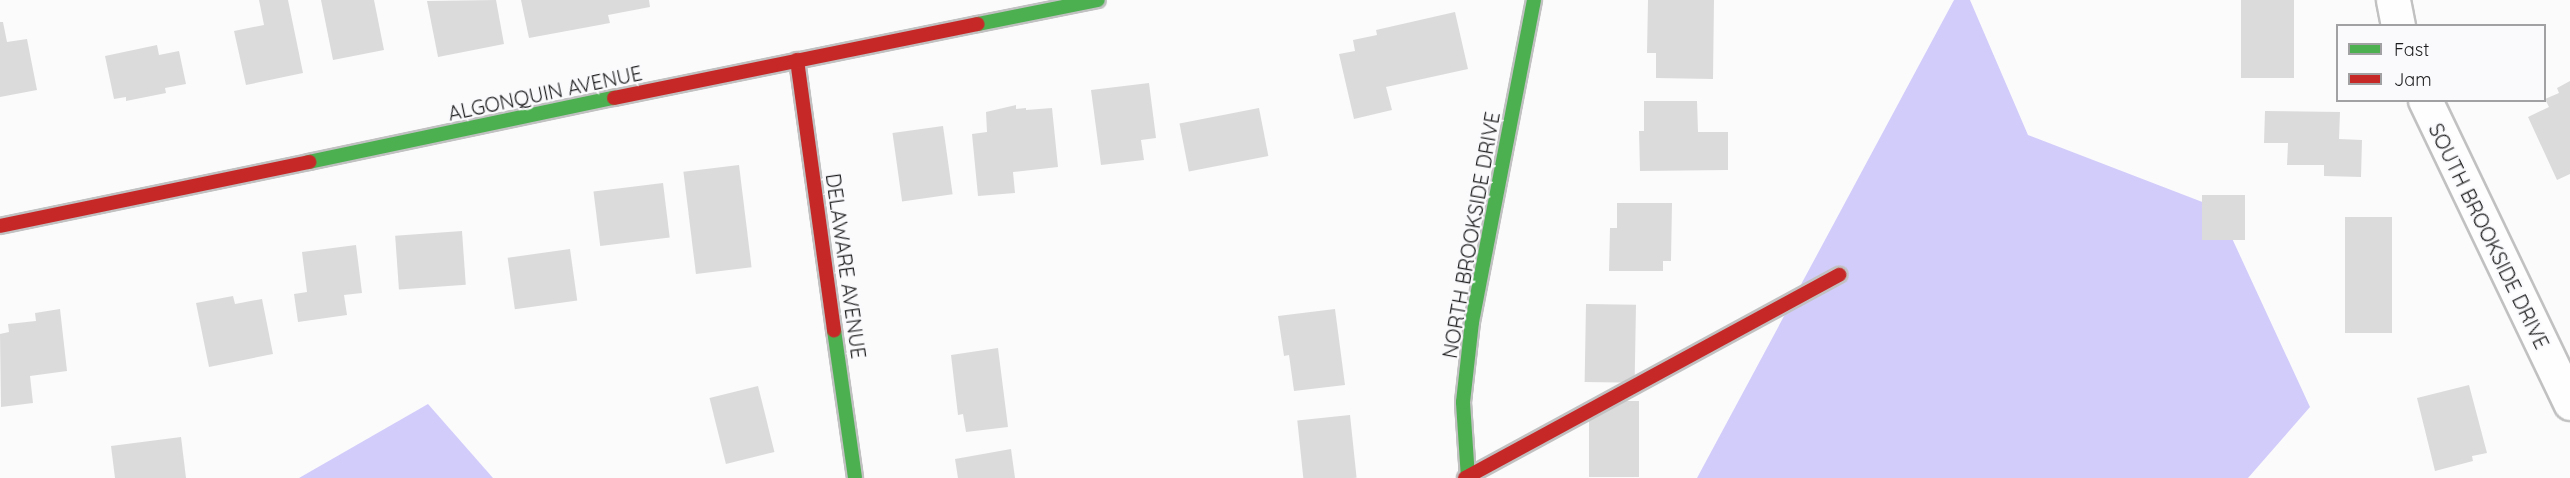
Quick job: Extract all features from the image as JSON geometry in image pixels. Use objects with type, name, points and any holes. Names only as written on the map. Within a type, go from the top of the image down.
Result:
[{"type":"street","name":"ALGONQUIN AVENUE","points":[[0,226],[797,60],[1098,0]]},
{"type":"street","name":"NORTH BROOKSIDE DRIVE","points":[[1467,478],[1463,402],[1472,322],[1534,0]]},
{"type":"street","points":[[2393,0],[2398,24]]},
{"type":"street","name":"DELAWARE AVENUE","points":[[797,60],[855,478]]},
{"type":"street","name":"SOUTH BROOKSIDE DRIVE","points":[[2426,102],[2570,403]]},
{"type":"street","points":[[1467,478],[1839,275]]},
{"type":"shaded area","points":[[1954,0],[1970,0],[2028,135],[2218,208],[2310,407],[2248,478],[1697,478]]},
{"type":"shaded area","points":[[428,404],[493,478],[299,478]]},
{"type":"building","points":[[259,0],[288,0],[303,73],[246,85],[234,31],[264,25]]},
{"type":"building","points":[[321,0],[374,0],[384,50],[333,60]]},
{"type":"building","points":[[496,0],[504,44],[438,57],[427,1]]},
{"type":"building","points":[[521,0],[649,0],[650,7],[608,15],[610,23],[529,38]]},
{"type":"building","points":[[1648,0],[1714,0],[1713,79],[1656,78],[1656,53],[1647,53]]},
{"type":"building","points":[[2241,0],[2294,0],[2294,78],[2241,78]]},
{"type":"building","points":[[1455,12],[1468,69],[1386,87],[1392,110],[1354,119],[1339,54],[1355,51],[1353,40],[1377,35],[1376,30]]},
{"type":"building","points":[[0,22],[3,22],[7,42],[27,39],[37,90],[0,97]]},
{"type":"building","points":[[157,45],[159,55],[179,51],[186,84],[165,88],[166,93],[126,101],[126,97],[114,99],[105,56]]},
{"type":"building","points":[[2570,81],[2570,174],[2557,180],[2528,117],[2549,107],[2546,99],[2559,93],[2557,88]]},
{"type":"building","points":[[1149,83],[1156,138],[1141,140],[1144,160],[1101,165],[1091,90]]},
{"type":"building","points":[[1644,101],[1697,101],[1698,132],[1728,132],[1728,170],[1640,171],[1639,131],[1644,131]]},
{"type":"building","points":[[1016,105],[1016,109],[1026,108],[1026,110],[1052,108],[1058,167],[1013,172],[1015,193],[978,196],[972,134],[987,132],[986,112]]},
{"type":"building","points":[[1259,108],[1268,156],[1189,172],[1179,123]]},
{"type":"building","points":[[2265,111],[2340,112],[2339,139],[2362,140],[2361,177],[2324,176],[2324,165],[2287,165],[2288,143],[2264,143]]},
{"type":"building","points":[[943,126],[953,194],[902,201],[892,133]]},
{"type":"building","points":[[739,165],[752,267],[696,274],[683,172]]},
{"type":"building","points":[[663,183],[670,238],[600,246],[594,192]]},
{"type":"building","points":[[2202,195],[2245,195],[2245,240],[2202,240]]},
{"type":"building","points":[[1617,203],[1672,203],[1671,261],[1663,261],[1663,271],[1609,271],[1610,228],[1617,228]]},
{"type":"building","points":[[2345,217],[2392,217],[2392,333],[2345,333]]},
{"type":"building","points":[[462,231],[466,285],[399,290],[395,236]]},
{"type":"building","points":[[356,245],[362,293],[344,295],[347,315],[298,322],[294,294],[307,292],[302,252]]},
{"type":"building","points":[[570,249],[577,300],[515,309],[508,258]]},
{"type":"building","points":[[233,296],[235,304],[262,299],[273,354],[209,367],[196,303]]},
{"type":"building","points":[[1586,304],[1636,305],[1635,383],[1585,382]]},
{"type":"building","points":[[60,309],[67,371],[30,376],[33,403],[1,407],[0,334],[9,332],[8,324],[36,321],[35,313]]},
{"type":"building","points":[[1335,309],[1345,385],[1294,391],[1289,355],[1284,356],[1278,316]]},
{"type":"building","points":[[998,348],[1008,427],[966,432],[963,414],[958,415],[951,355]]},
{"type":"building","points":[[2469,385],[2487,453],[2472,456],[2473,461],[2435,471],[2417,398]]},
{"type":"building","points":[[758,386],[774,452],[726,464],[709,398]]},
{"type":"building","points":[[1589,401],[1639,401],[1639,477],[1589,477]]},
{"type":"building","points":[[1350,415],[1357,478],[1303,478],[1297,421]]},
{"type":"building","points":[[181,437],[186,478],[115,478],[111,446]]},
{"type":"building","points":[[1011,449],[1015,478],[958,478],[955,459]]},
{"type":"traffic: fast","points":[[978,24],[1098,0]]},
{"type":"traffic: fast","points":[[1468,478],[1463,402],[1472,322],[1534,0]]},
{"type":"traffic: fast","points":[[309,162],[614,98]]},
{"type":"traffic: fast","points":[[834,330],[855,478]]},
{"type":"traffic: jam","points":[[614,98],[978,24]]},
{"type":"traffic: jam","points":[[797,60],[834,330]]},
{"type":"traffic: jam","points":[[0,226],[309,162]]},
{"type":"traffic: jam","points":[[1465,478],[1839,275]]}]
